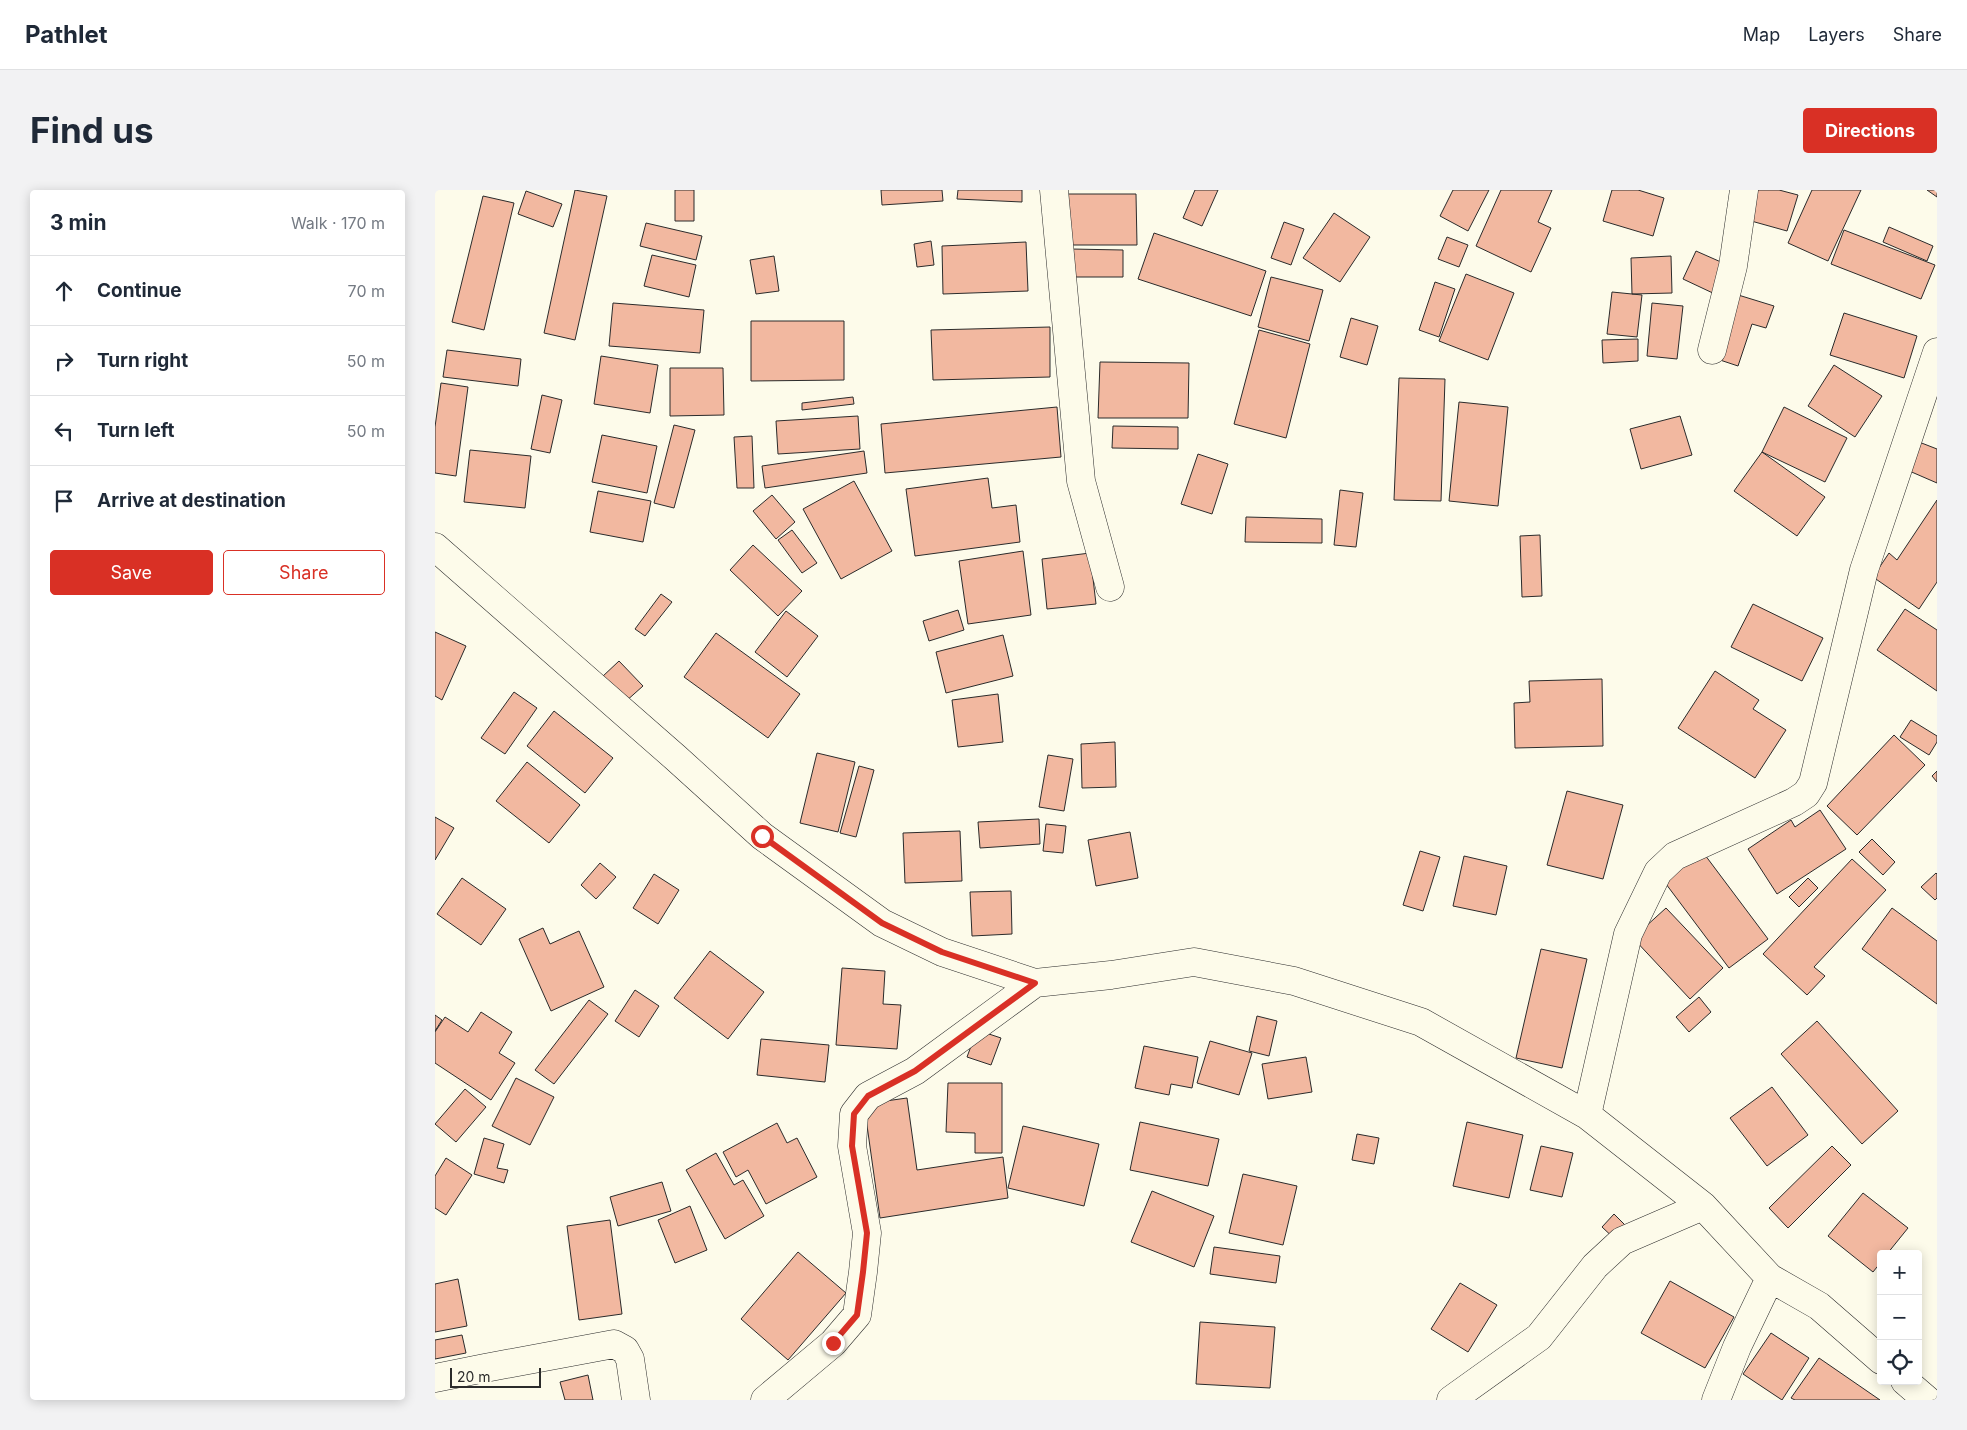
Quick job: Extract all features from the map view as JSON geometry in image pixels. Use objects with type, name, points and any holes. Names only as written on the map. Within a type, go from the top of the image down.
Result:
[{"type":"street","points":[[1054,190],[1081,481],[1110,586]]},
{"type":"street","points":[[1712,350],[1733,266],[1745,190]]},
{"type":"street","points":[[1587,1115],[1628,934],[1658,872],[1675,856],[1794,802],[1806,794],[1813,783],[1864,570],[1937,352]]},
{"type":"street","points":[[435,547],[770,842],[882,923],[942,952],[1035,983],[1111,975],[1194,962],[1294,981],[1421,1022],[1587,1115],[1703,1206],[1770,1278],[1819,1306],[1877,1357]]},
{"type":"street","points":[[765,1400],[833,1343],[857,1315],[867,1233],[852,1146],[854,1114],[868,1096],[915,1071],[1035,983]]},
{"type":"street","points":[[1451,1400],[1539,1337],[1595,1266],[1622,1242],[1703,1206]]},
{"type":"street","points":[[1716,1400],[1737,1347],[1770,1278]]},
{"type":"street","points":[[435,1378],[614,1344],[625,1350],[630,1359],[635,1400]]},
{"type":"street","points":[[1910,1385],[1927,1400]]},
{"type":"building","points":[[575,190],[607,196],[575,340],[544,333]]},
{"type":"building","points":[[675,190],[694,190],[694,221],[675,221]]},
{"type":"building","points":[[881,190],[942,190],[943,201],[882,205]]},
{"type":"building","points":[[958,190],[1022,190],[1022,202],[957,199]]},
{"type":"building","points":[[1195,190],[1218,190],[1202,226],[1183,218]]},
{"type":"building","points":[[1453,190],[1489,190],[1468,231],[1440,216]]},
{"type":"building","points":[[1501,190],[1552,190],[1538,222],[1551,228],[1531,272],[1476,246]]},
{"type":"building","points":[[1612,190],[1638,190],[1664,198],[1653,236],[1603,221]]},
{"type":"building","points":[[1753,190],[1779,190],[1798,195],[1787,231],[1744,219]]},
{"type":"building","points":[[1812,190],[1861,190],[1828,261],[1788,243]]},
{"type":"building","points":[[1927,190],[1937,190],[1937,197]]},
{"type":"building","points":[[526,191],[562,204],[553,227],[518,214]]},
{"type":"building","points":[[1068,194],[1136,194],[1137,245],[1068,245]]},
{"type":"building","points":[[483,196],[514,203],[484,330],[452,322]]},
{"type":"building","points":[[1334,213],[1370,237],[1340,282],[1303,258]]},
{"type":"building","points":[[1284,222],[1304,229],[1291,265],[1271,258]]},
{"type":"building","points":[[646,223],[702,236],[696,260],[640,246]]},
{"type":"building","points":[[1889,227],[1933,246],[1927,261],[1883,242]]},
{"type":"building","points":[[1844,230],[1935,265],[1921,299],[1831,264]]},
{"type":"building","points":[[1154,233],[1266,271],[1251,316],[1138,279]]},
{"type":"building","points":[[1447,237],[1468,245],[1459,267],[1438,259]]},
{"type":"building","points":[[931,241],[934,265],[917,267],[914,244]]},
{"type":"building","points":[[1026,242],[1028,291],[943,294],[942,246]]},
{"type":"building","points":[[1071,249],[1123,250],[1123,277],[1071,277]]},
{"type":"building","points":[[1696,251],[1730,266],[1717,295],[1683,279]]},
{"type":"building","points":[[652,255],[696,265],[689,297],[644,286]]},
{"type":"building","points":[[774,256],[779,291],[756,294],[750,260]]},
{"type":"building","points":[[1671,256],[1672,293],[1632,294],[1631,258]]},
{"type":"building","points":[[1466,274],[1514,293],[1488,360],[1439,341]]},
{"type":"building","points":[[1271,277],[1323,290],[1309,341],[1258,327]]},
{"type":"building","points":[[1435,282],[1455,289],[1439,337],[1419,330]]},
{"type":"building","points":[[1612,292],[1642,295],[1637,337],[1607,334]]},
{"type":"building","points":[[1735,294],[1774,306],[1766,328],[1752,324],[1738,366],[1714,358]]},
{"type":"building","points":[[613,303],[704,310],[700,353],[609,346]]},
{"type":"building","points":[[1652,303],[1683,306],[1677,359],[1647,356]]},
{"type":"building","points":[[1844,313],[1917,336],[1904,378],[1830,355]]},
{"type":"building","points":[[1351,318],[1378,326],[1367,365],[1340,357]]},
{"type":"building","points":[[751,321],[844,321],[844,380],[751,381]]},
{"type":"building","points":[[1050,327],[1050,377],[933,380],[931,330]]},
{"type":"building","points":[[1259,330],[1310,344],[1286,438],[1234,424]]},
{"type":"building","points":[[1638,339],[1638,361],[1603,363],[1602,340]]},
{"type":"building","points":[[447,350],[521,359],[518,386],[443,377]]},
{"type":"building","points":[[601,356],[658,365],[650,413],[594,404]]},
{"type":"building","points":[[1100,362],[1189,363],[1188,418],[1098,418]]},
{"type":"building","points":[[1834,365],[1882,396],[1855,437],[1808,406]]},
{"type":"building","points":[[670,368],[723,368],[724,415],[670,416]]},
{"type":"building","points":[[1399,378],[1445,379],[1441,501],[1394,500]]},
{"type":"building","points":[[441,383],[468,387],[456,476],[435,473],[435,427]]},
{"type":"building","points":[[542,395],[562,400],[550,453],[531,449]]},
{"type":"building","points":[[853,397],[854,404],[802,410],[802,403]]},
{"type":"building","points":[[1459,402],[1508,407],[1498,506],[1449,501]]},
{"type":"building","points":[[1057,407],[1061,457],[885,473],[881,424]]},
{"type":"building","points":[[1784,407],[1847,438],[1825,482],[1762,452]]},
{"type":"building","points":[[858,416],[860,449],[778,454],[776,421]]},
{"type":"building","points":[[1680,416],[1692,455],[1641,469],[1630,429]]},
{"type":"building","points":[[674,425],[695,430],[674,508],[654,503]]},
{"type":"building","points":[[1113,426],[1178,427],[1178,449],[1112,448]]},
{"type":"building","points":[[602,435],[657,446],[647,493],[592,482]]},
{"type":"building","points":[[752,436],[754,488],[737,488],[734,437]]},
{"type":"building","points":[[1919,442],[1937,449],[1937,483],[1907,470]]},
{"type":"building","points":[[470,450],[531,456],[525,508],[464,502]]},
{"type":"building","points":[[864,451],[867,473],[765,488],[762,466]]},
{"type":"building","points":[[1762,452],[1825,497],[1797,536],[1734,491]]},
{"type":"building","points":[[1198,454],[1228,464],[1212,514],[1181,504]]},
{"type":"building","points":[[988,478],[992,508],[1016,505],[1020,542],[915,556],[906,489]]},
{"type":"building","points":[[854,481],[892,551],[841,579],[803,509]]},
{"type":"building","points":[[1340,490],[1363,493],[1356,547],[1334,545]]},
{"type":"building","points":[[598,491],[651,501],[643,542],[590,532]]},
{"type":"building","points":[[772,495],[795,522],[776,539],[753,511]]},
{"type":"building","points":[[1937,500],[1937,582],[1919,609],[1873,577],[1889,553],[1897,560]]},
{"type":"building","points":[[1246,517],[1322,519],[1322,543],[1245,542]]},
{"type":"building","points":[[792,530],[817,563],[802,573],[778,540]]},
{"type":"building","points":[[1540,535],[1542,596],[1522,597],[1520,536]]},
{"type":"building","points":[[753,545],[802,591],[778,616],[730,570]]},
{"type":"building","points":[[1023,551],[1031,615],[968,624],[959,561]]},
{"type":"building","points":[[1090,553],[1096,604],[1047,609],[1042,559]]},
{"type":"building","points":[[661,594],[672,602],[645,636],[635,629]]},
{"type":"building","points":[[1753,604],[1823,638],[1802,681],[1731,647]]},
{"type":"building","points":[[1905,609],[1937,630],[1937,691],[1877,650]]},
{"type":"building","points":[[958,610],[964,630],[929,641],[923,621]]},
{"type":"building","points":[[786,611],[818,636],[787,677],[755,652]]},
{"type":"building","points":[[435,632],[466,646],[442,700],[435,696]]},
{"type":"building","points":[[716,633],[800,694],[768,738],[684,677]]},
{"type":"building","points":[[1003,635],[1013,676],[946,693],[936,652]]},
{"type":"building","points":[[619,661],[643,686],[625,702],[602,677]]},
{"type":"building","points":[[1715,671],[1759,700],[1753,709],[1786,730],[1755,778],[1678,728]]},
{"type":"building","points":[[1602,679],[1603,746],[1515,748],[1514,703],[1530,702],[1529,681]]},
{"type":"building","points":[[514,692],[537,708],[505,754],[481,738]]},
{"type":"building","points":[[998,694],[1003,742],[958,747],[952,700]]},
{"type":"building","points":[[554,711],[613,758],[585,793],[527,746]]},
{"type":"building","points":[[1911,720],[1937,736],[1937,742],[1929,755],[1900,737]]},
{"type":"building","points":[[1894,735],[1925,765],[1857,835],[1827,806]]},
{"type":"building","points":[[1115,742],[1116,787],[1082,788],[1081,744]]},
{"type":"building","points":[[817,753],[855,762],[838,832],[800,823]]},
{"type":"building","points":[[1048,755],[1073,759],[1064,811],[1039,807]]},
{"type":"building","points":[[527,762],[580,805],[549,843],[496,801]]},
{"type":"building","points":[[859,766],[874,770],[856,837],[840,833]]},
{"type":"building","points":[[1937,771],[1937,782],[1932,776]]},
{"type":"building","points":[[1567,791],[1623,805],[1603,879],[1547,865]]},
{"type":"building","points":[[1820,810],[1846,849],[1777,894],[1748,849],[1791,820],[1795,827]]},
{"type":"building","points":[[435,817],[454,828],[435,860]]},
{"type":"building","points":[[1039,819],[1040,844],[980,848],[978,822]]},
{"type":"building","points":[[1046,824],[1066,826],[1063,853],[1043,851]]},
{"type":"building","points":[[960,831],[962,881],[905,883],[903,833]]},
{"type":"building","points":[[1130,832],[1138,878],[1096,886],[1088,840]]},
{"type":"building","points":[[1872,839],[1895,862],[1883,875],[1859,852]]},
{"type":"building","points":[[1420,851],[1440,857],[1423,911],[1403,905]]},
{"type":"building","points":[[1702,851],[1768,939],[1729,968],[1663,880]]},
{"type":"building","points":[[1464,856],[1507,866],[1496,915],[1453,906]]},
{"type":"building","points":[[1852,859],[1886,890],[1814,967],[1825,976],[1807,995],[1763,954]]},
{"type":"building","points":[[600,863],[616,877],[596,899],[581,885]]},
{"type":"building","points":[[1936,873],[1937,898],[1935,900],[1921,887]]},
{"type":"building","points":[[654,874],[679,890],[658,924],[633,908]]},
{"type":"building","points":[[462,878],[506,909],[481,945],[437,914]]},
{"type":"building","points":[[1808,878],[1818,888],[1799,907],[1789,897]]},
{"type":"building","points":[[1011,891],[1012,934],[972,936],[970,892]]},
{"type":"building","points":[[1666,908],[1723,968],[1690,999],[1633,938]]},
{"type":"building","points":[[1892,908],[1937,941],[1937,1004],[1862,949]]},
{"type":"building","points":[[543,928],[550,944],[579,931],[604,987],[551,1011],[519,939]]},
{"type":"building","points":[[1541,949],[1587,959],[1562,1068],[1516,1058]]},
{"type":"building","points":[[710,951],[764,992],[728,1039],[674,998]]},
{"type":"building","points":[[842,968],[885,971],[883,1004],[901,1005],[897,1049],[836,1045]]},
{"type":"building","points":[[635,990],[659,1006],[639,1037],[615,1021]]},
{"type":"building","points":[[1699,997],[1711,1012],[1689,1032],[1676,1017]]},
{"type":"building","points":[[589,1000],[608,1014],[554,1084],[535,1070]]},
{"type":"building","points":[[481,1012],[512,1032],[499,1053],[515,1063],[491,1100],[435,1063],[435,1032],[445,1017],[468,1032]]},
{"type":"building","points":[[435,1015],[442,1020],[435,1031]]},
{"type":"building","points":[[1257,1016],[1277,1021],[1269,1056],[1249,1051]]},
{"type":"building","points":[[1817,1021],[1898,1111],[1862,1144],[1781,1054]]},
{"type":"building","points":[[977,1030],[1001,1038],[991,1065],[967,1057]]},
{"type":"building","points":[[761,1039],[829,1045],[825,1082],[757,1075]]},
{"type":"building","points":[[1210,1041],[1252,1053],[1239,1095],[1197,1083]]},
{"type":"building","points":[[1144,1046],[1198,1057],[1192,1088],[1171,1084],[1169,1095],[1135,1088]]},
{"type":"building","points":[[1306,1057],[1312,1092],[1268,1099],[1262,1064]]},
{"type":"building","points":[[516,1078],[554,1097],[530,1145],[492,1126]]},
{"type":"building","points":[[948,1083],[1002,1083],[1002,1153],[975,1153],[975,1133],[946,1132]]},
{"type":"building","points":[[1772,1087],[1808,1135],[1767,1166],[1730,1118]]},
{"type":"building","points":[[465,1089],[486,1107],[456,1142],[435,1124]]},
{"type":"building","points":[[907,1098],[917,1170],[1003,1157],[1008,1198],[880,1218],[864,1104]]},
{"type":"building","points":[[1140,1122],[1219,1139],[1208,1186],[1130,1170]]},
{"type":"building","points":[[1467,1122],[1523,1135],[1509,1198],[1453,1186]]},
{"type":"building","points":[[777,1123],[787,1143],[797,1138],[817,1177],[766,1204],[748,1170],[736,1177],[723,1152]]},
{"type":"building","points":[[1023,1126],[1099,1144],[1084,1206],[1008,1188]]},
{"type":"building","points":[[1357,1134],[1379,1138],[1374,1164],[1352,1160]]},
{"type":"building","points":[[484,1138],[504,1144],[497,1168],[508,1170],[504,1183],[474,1174]]},
{"type":"building","points":[[1541,1146],[1573,1153],[1562,1197],[1530,1190]]},
{"type":"building","points":[[1832,1146],[1851,1165],[1788,1228],[1769,1208]]},
{"type":"building","points":[[716,1153],[734,1185],[743,1180],[764,1216],[725,1239],[686,1170]]},
{"type":"building","points":[[446,1158],[472,1175],[446,1215],[435,1208],[435,1176]]},
{"type":"building","points":[[1243,1174],[1297,1186],[1283,1245],[1229,1233]]},
{"type":"building","points":[[662,1182],[671,1211],[618,1226],[610,1197]]},
{"type":"building","points":[[1152,1191],[1214,1216],[1194,1267],[1131,1242]]},
{"type":"building","points":[[1863,1193],[1908,1228],[1890,1250],[1877,1250],[1877,1267],[1873,1272],[1828,1236]]},
{"type":"building","points":[[690,1206],[707,1250],[675,1263],[658,1220]]},
{"type":"building","points":[[1614,1214],[1629,1229],[1617,1241],[1602,1227]]},
{"type":"building","points":[[610,1220],[622,1314],[579,1320],[567,1226]]},
{"type":"building","points":[[1214,1247],[1280,1256],[1276,1283],[1210,1274]]},
{"type":"building","points":[[798,1252],[846,1293],[788,1360],[741,1319]]},
{"type":"building","points":[[458,1279],[467,1326],[435,1332],[435,1284]]},
{"type":"building","points":[[1670,1281],[1734,1317],[1705,1368],[1641,1333]]},
{"type":"building","points":[[1460,1283],[1497,1305],[1468,1352],[1431,1329]]},
{"type":"building","points":[[1200,1322],[1275,1327],[1270,1388],[1196,1384]]},
{"type":"building","points":[[1771,1333],[1809,1358],[1782,1400],[1743,1374]]},
{"type":"building","points":[[462,1335],[466,1353],[435,1359],[435,1340]]},
{"type":"building","points":[[1819,1358],[1880,1400],[1795,1400],[1791,1398]]},
{"type":"building","points":[[588,1375],[593,1400],[565,1400],[560,1382]]},
{"type":"route","points":[[762,836],[882,923],[942,952],[1035,983],[915,1071],[868,1096],[854,1114],[852,1146],[867,1233],[857,1315],[833,1343]]}]
